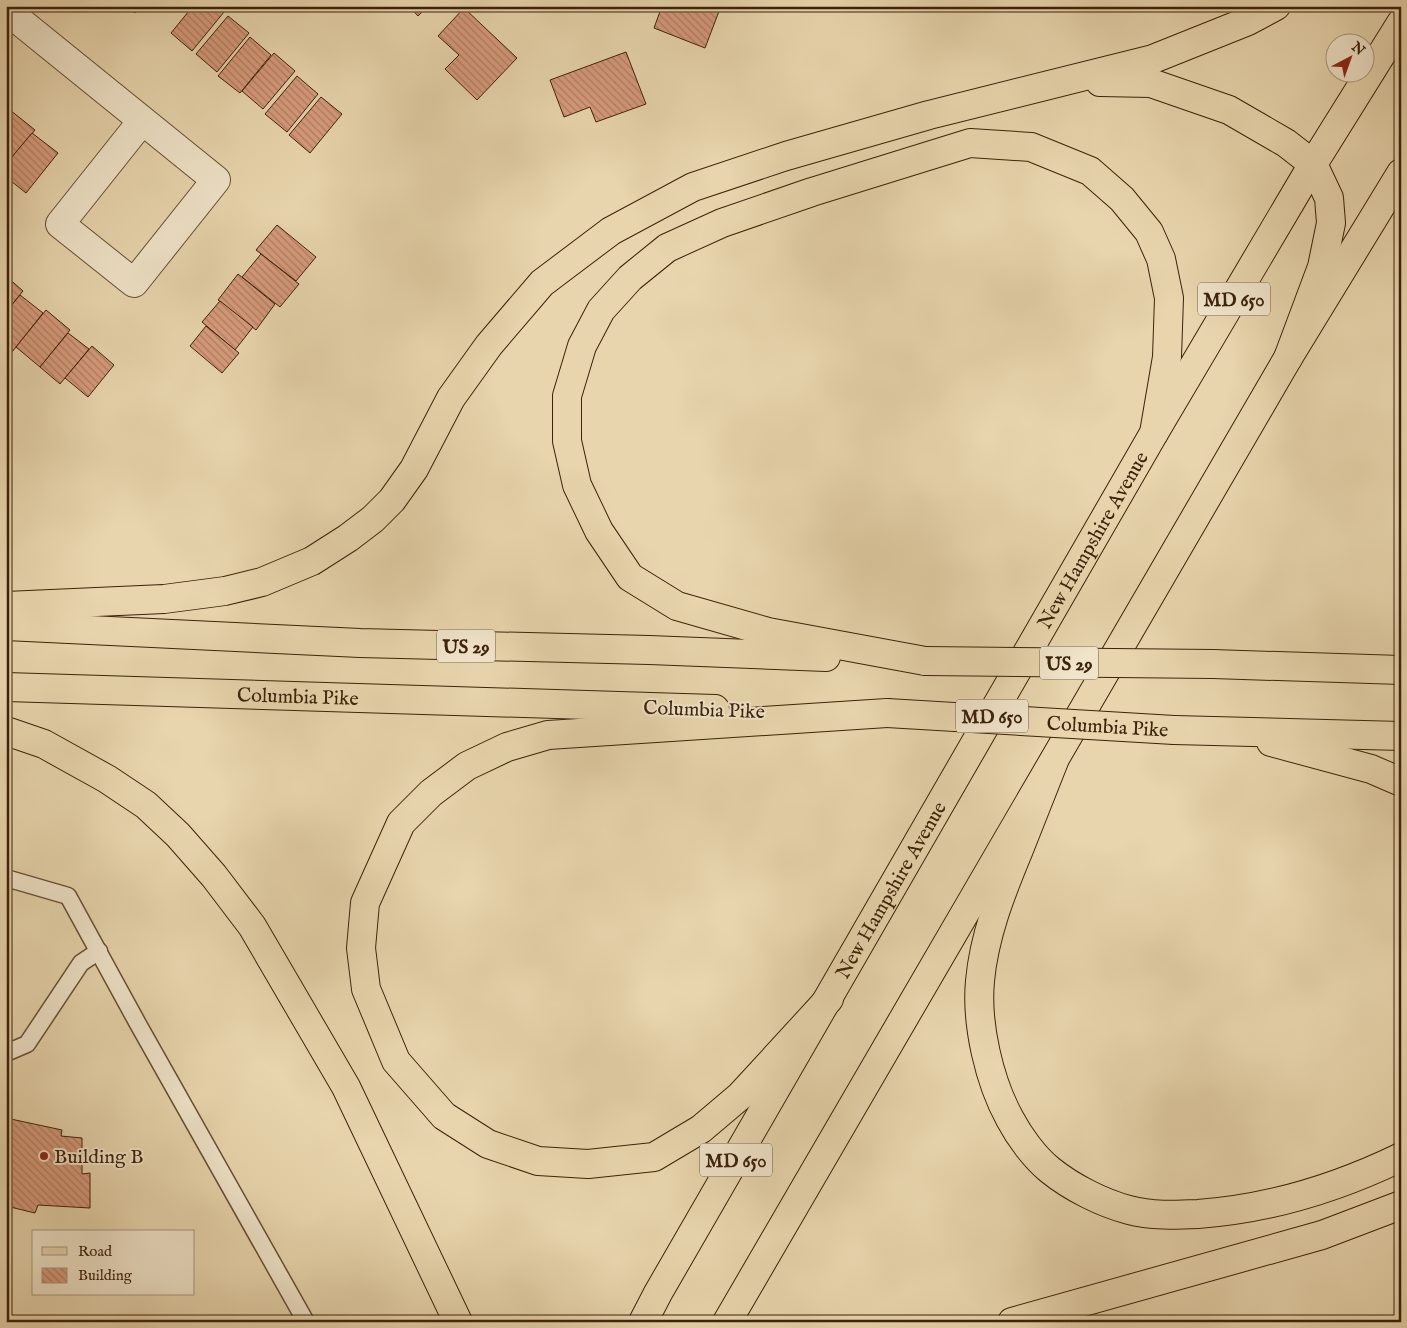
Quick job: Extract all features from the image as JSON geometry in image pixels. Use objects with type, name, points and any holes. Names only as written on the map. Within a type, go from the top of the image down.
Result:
[{"type":"main road","points":[[6,606],[164,599],[225,591],[262,582],[312,562],[373,519],[392,500],[414,469],[451,398],[489,345],[542,283],[611,231],[693,187],[786,156],[929,115],[1153,59],[1248,21],[1276,6]]},
{"type":"main road","name":"New Hampshire Avenue","points":[[643,1322],[1154,433],[1313,164],[1401,23]]},
{"type":"main road","points":[[1064,82],[1150,83],[1229,110],[1286,143],[1313,164],[1329,198],[1331,223],[1322,267],[1288,358]]},
{"type":"main road","points":[[925,661],[768,632],[677,606],[630,577],[599,531],[577,485],[568,441],[567,396],[582,346],[601,310],[630,278],[667,248],[722,223],[812,192],[970,143],[1031,147],[1090,171],[1122,199],[1144,225],[1161,259],[1169,298],[1167,358],[1154,433]]},
{"type":"main road","points":[[728,1322],[1288,358],[1401,173]]},
{"type":"main road","name":"US 29","points":[[6,626],[360,643],[649,650],[925,661],[1213,664],[1401,670]]},
{"type":"main road","name":"Columbia Pike","points":[[6,687],[887,714],[1174,730],[1401,736]]},
{"type":"main road","points":[[829,998],[740,1096],[701,1129],[654,1157],[588,1164],[538,1161],[488,1144],[444,1116],[396,1061],[366,989],[361,948],[365,903],[401,823],[431,793],[467,766],[507,747],[548,736],[887,714]]},
{"type":"main road","points":[[6,731],[44,744],[107,779],[146,805],[178,835],[214,876],[252,926],[346,1087],[458,1322]]},
{"type":"main road","points":[[1228,731],[1371,769],[1401,782]]},
{"type":"main road","points":[[1054,761],[1003,889],[987,940],[980,982],[981,1024],[988,1062],[1001,1103],[1025,1142],[1049,1169],[1090,1196],[1129,1210],[1173,1216],[1230,1211],[1283,1201],[1375,1170],[1401,1157]]},
{"type":"main road","points":[[1012,1322],[1322,1235],[1401,1206]]},
{"type":"main road","points":[[649,1322],[658,1293]]},
{"type":"street","points":[[6,10],[216,180],[134,283],[60,224],[142,121]]},
{"type":"lane","points":[[6,878],[68,896],[306,1322]]},
{"type":"lane","points":[[6,1052],[27,1044],[81,963],[99,951]]},
{"type":"building","points":[[127,6],[141,6],[135,13]]},
{"type":"building","points":[[193,6],[217,6],[224,12],[192,51],[171,33]]},
{"type":"building","points":[[409,6],[428,6],[418,16]]},
{"type":"building","points":[[662,6],[721,6],[705,48],[654,28]]},
{"type":"building","points":[[464,8],[517,58],[477,100],[445,69],[459,55],[438,36]]},
{"type":"building","points":[[228,16],[249,33],[217,72],[196,54]]},
{"type":"building","points":[[250,37],[271,55],[240,93],[218,76]]},
{"type":"building","points":[[626,52],[646,104],[596,122],[590,107],[564,117],[550,80]]},
{"type":"building","points":[[274,53],[295,71],[263,109],[242,91]]},
{"type":"building","points":[[297,76],[318,94],[287,132],[265,114]]},
{"type":"building","points":[[321,97],[342,114],[310,153],[289,135]]},
{"type":"building","points":[[6,104],[11,108],[6,114]]},
{"type":"building","points":[[10,110],[35,130],[6,164],[6,114]]},
{"type":"building","points":[[32,133],[58,153],[26,193],[6,177],[6,164]]},
{"type":"building","points":[[277,225],[316,257],[296,281],[256,250]]},
{"type":"building","points":[[261,254],[299,284],[280,307],[242,277]]},
{"type":"building","points":[[238,274],[275,304],[256,330],[218,300]]},
{"type":"building","points":[[6,276],[23,291],[6,312]]},
{"type":"building","points":[[20,295],[43,313],[12,352],[6,347],[6,312]]},
{"type":"building","points":[[220,301],[253,327],[235,350],[202,322]]},
{"type":"building","points":[[46,310],[70,330],[40,367],[16,347]]},
{"type":"building","points":[[206,326],[239,353],[222,373],[190,346]]},
{"type":"building","points":[[68,333],[89,349],[60,384],[40,367]]},
{"type":"building","points":[[92,346],[114,365],[88,397],[65,378]]},
{"type":"building","name":"Building B","points":[[6,1118],[62,1130],[61,1136],[82,1138],[82,1174],[90,1173],[90,1208],[38,1205],[35,1213],[6,1206]]},
{"type":"place","name":"Building B","points":[[44,1156]]}]
